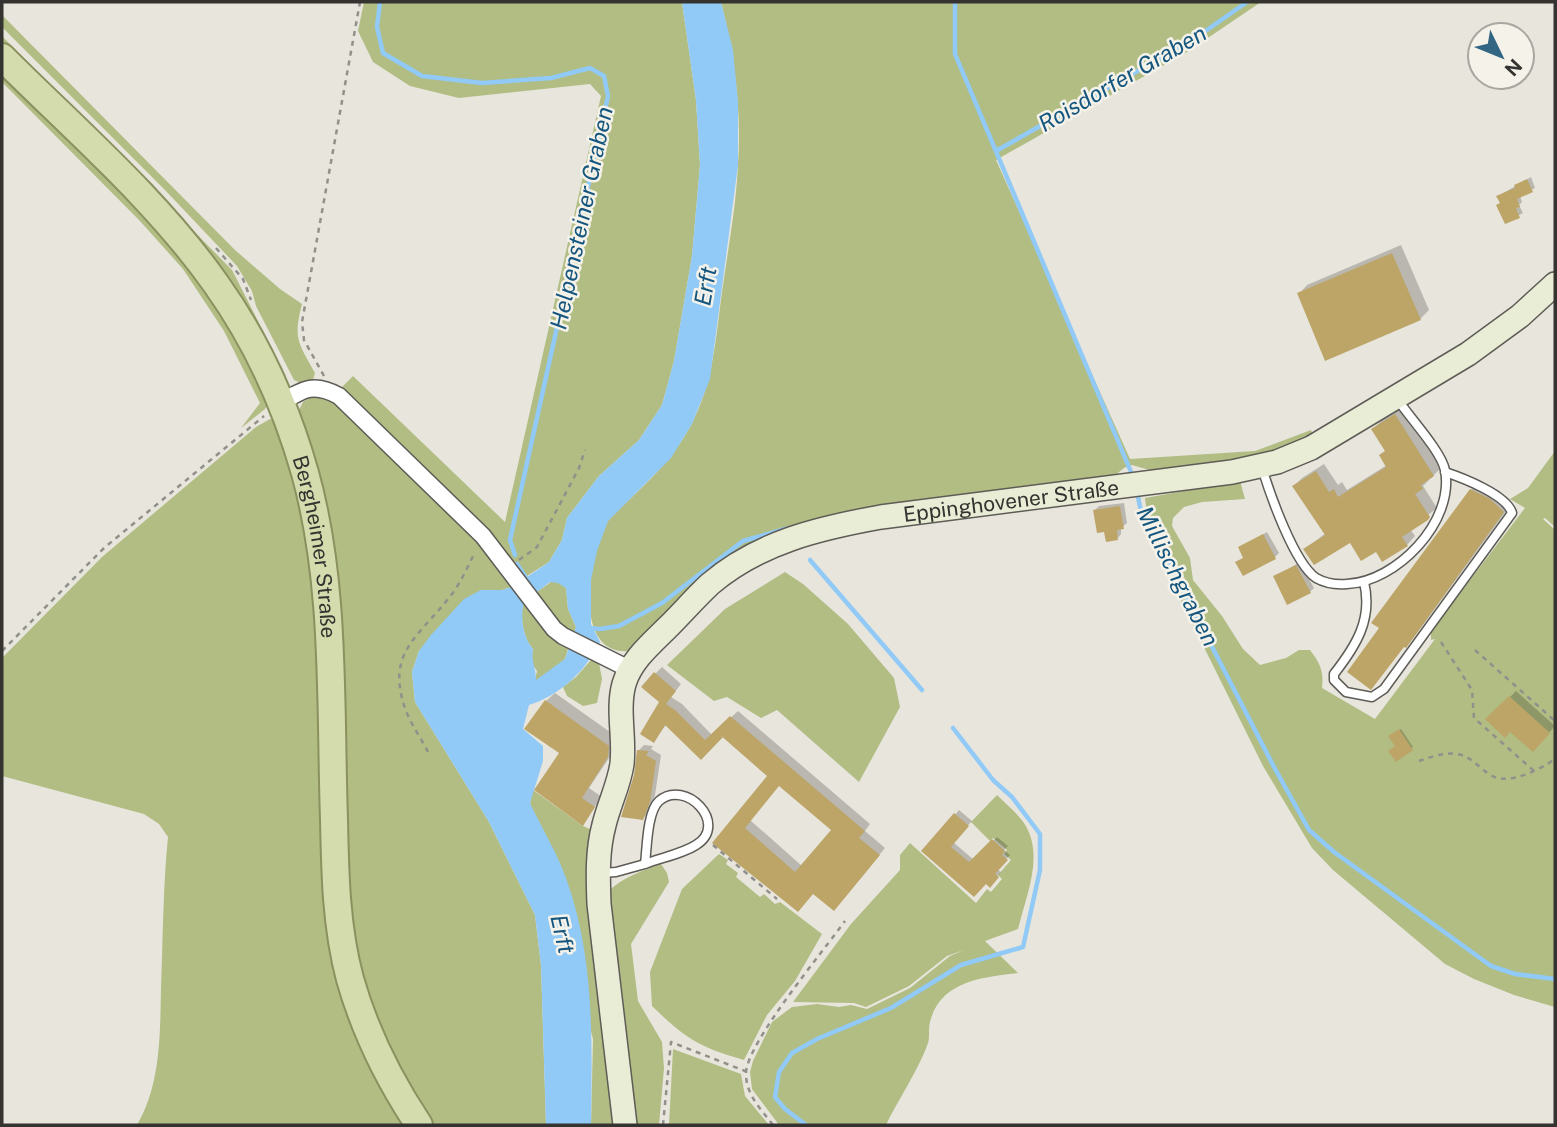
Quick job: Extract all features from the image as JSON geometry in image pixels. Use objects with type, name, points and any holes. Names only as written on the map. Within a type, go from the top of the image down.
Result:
[{"type":"main road","name":"Bergheimer Straße","points":[[2,57],[156,211],[185,244],[243,327],[281,403],[305,474],[326,592],[335,866],[343,943],[350,978],[371,1039],[380,1060],[419,1125]]},
{"type":"main road","name":"Eppinghovener Straße","points":[[629,669],[710,584],[735,566],[790,538],[826,527],[881,517],[1262,466],[1291,457],[1311,448],[1497,334],[1555,284]]},
{"type":"main road","points":[[625,1125],[599,904],[598,873],[604,822],[622,766],[623,686],[629,669]]},
{"type":"street","points":[[281,403],[309,388],[318,387],[329,390],[349,404],[482,536],[554,629],[629,669]]},
{"type":"lane","points":[[1262,466],[1276,509],[1307,570],[1327,583],[1364,582],[1381,577],[1396,567],[1420,543],[1442,504],[1446,487],[1446,472],[1436,450],[1413,424],[1396,397]]},
{"type":"lane","points":[[1364,582],[1367,604],[1359,640],[1334,674],[1334,680],[1346,691],[1372,697],[1384,689],[1512,513],[1509,506],[1474,482],[1446,472]]},
{"type":"lane","points":[[598,873],[615,872],[645,864],[695,846],[704,837],[709,826],[707,815],[693,800],[678,796],[667,797],[658,802],[651,814],[645,864]]},
{"type":"path","points":[[329,390],[304,340],[302,322],[360,2]]},
{"type":"path","points":[[2,651],[104,548],[281,403]]},
{"type":"path","points":[[507,567],[537,547],[579,468],[585,450]]},
{"type":"path","points":[[428,752],[405,709],[399,677],[402,657],[420,629],[449,599],[465,574],[482,536]]},
{"type":"path","points":[[1441,642],[1472,690],[1474,718],[1534,771]]},
{"type":"path","points":[[1475,650],[1555,720]]},
{"type":"path","points":[[1419,761],[1457,754],[1472,760],[1499,779],[1534,771],[1555,759]]},
{"type":"path","points":[[704,837],[777,899]]},
{"type":"path","points":[[773,1125],[750,1095],[745,1070],[764,1030],[845,921]]},
{"type":"path","points":[[663,1125],[671,1042],[745,1070]]},
{"type":"green space","points":[[364,2],[682,2],[696,100],[700,165],[692,256],[674,361],[662,405],[639,440],[599,476],[567,518],[562,540],[549,562],[522,579],[496,541],[340,389],[353,376],[505,522],[601,96],[590,84],[459,98],[410,86],[373,62],[358,31]]},
{"type":"green space","points":[[721,2],[1261,2],[1187,52],[996,160],[1130,459],[1255,451],[1311,430],[1314,438],[1258,460],[1153,471],[1132,465],[1113,477],[790,532],[631,651],[612,649],[599,638],[592,621],[591,578],[601,536],[610,518],[656,473],[685,436],[704,393],[712,360],[734,213],[739,144],[736,82]]},
{"type":"green space","points":[[2,15],[235,250],[280,289],[302,304],[298,325],[299,340],[315,373],[313,380],[301,383],[294,380],[256,306],[252,291],[237,266],[2,27]]},
{"type":"green space","points":[[2,36],[232,270],[286,376],[276,371],[2,47]]},
{"type":"green space","points":[[2,70],[148,216],[209,289],[270,402],[241,428],[260,403],[224,331],[183,269],[140,221],[2,82]]},
{"type":"green space","points":[[311,397],[334,400],[470,532],[512,587],[481,590],[419,651],[412,672],[415,702],[489,822],[535,915],[541,965],[546,1125],[429,1125],[388,1056],[351,941],[298,412],[303,402]]},
{"type":"green space","points":[[270,419],[279,421],[312,548],[327,867],[408,1125],[137,1125],[151,1093],[158,1058],[168,837],[159,824],[144,814],[2,776],[2,658],[102,557],[256,427]]},
{"type":"green space","points":[[1555,451],[1555,527],[1543,519],[1555,530],[1555,1007],[1514,995],[1445,964],[1333,870],[1312,848],[1263,766],[1177,593],[1185,586],[1185,579],[1147,514],[1145,498],[1240,481],[1245,499],[1202,502],[1184,507],[1173,518],[1172,526],[1190,558],[1193,580],[1222,616],[1243,649],[1260,665],[1286,658],[1299,650],[1310,650],[1320,668],[1322,688],[1375,719],[1435,639],[1431,640],[1431,631],[1525,508],[1510,499],[1528,488]]},
{"type":"green space","points":[[785,572],[803,584],[848,624],[894,678],[900,707],[859,782],[777,710],[761,718],[727,697],[714,701],[667,665],[725,609]]},
{"type":"green space","points":[[551,582],[558,582],[566,588],[568,609],[576,627],[574,633],[557,624],[534,594]]},
{"type":"green space","points":[[523,602],[560,645],[568,649],[565,659],[540,680],[535,680],[537,671],[531,662],[533,649],[523,627]]},
{"type":"green space","points":[[591,660],[599,663],[602,679],[597,703],[583,706],[567,696],[563,687]]},
{"type":"green space","points":[[533,790],[583,826],[597,832],[619,1125],[591,1125],[593,1039],[530,803]]},
{"type":"green space","points":[[997,795],[1024,823],[1033,848],[1032,875],[1018,929],[985,941],[1018,973],[977,979],[953,990],[943,998],[935,1008],[930,1022],[929,1041],[924,1053],[886,1125],[779,1125],[752,1089],[750,1072],[772,1022],[792,1007],[817,1004],[839,1007],[851,1005],[867,1009],[910,988],[950,956],[964,950],[947,956],[909,986],[866,1007],[854,1003],[793,1002],[851,924],[900,870],[900,855],[910,843],[976,903],[987,889],[991,892],[1002,879],[998,875],[1011,860],[1004,854],[1007,850],[993,838],[990,841],[971,822]]},
{"type":"green space","points":[[719,854],[728,860],[726,864],[738,873],[736,877],[760,897],[764,894],[775,904],[780,902],[822,934],[795,981],[767,1015],[744,1060],[694,1041],[652,1006],[650,972],[682,889]]},
{"type":"green space","points":[[661,864],[669,882],[631,944],[638,1001],[662,1042],[664,1068],[659,1125],[631,1125],[603,897],[622,881]]},
{"type":"green space","points":[[673,1049],[741,1074],[745,1096],[769,1125],[669,1125]]},
{"type":"water","name":"Erft","points":[[682,2],[721,2],[733,50],[738,102],[738,165],[710,379],[692,424],[671,458],[608,521],[597,551],[591,580],[591,624],[600,642],[587,663],[561,689],[529,705],[523,729],[543,746],[543,761],[530,803],[567,881],[583,941],[590,1002],[591,1125],[546,1125],[541,965],[535,915],[489,822],[415,702],[412,672],[419,651],[464,599],[481,590],[512,587],[549,562],[562,540],[567,518],[599,476],[639,440],[662,405],[674,361],[692,256],[700,165],[696,100]],"holes":[[[550,582],[566,588],[568,609],[576,627],[565,659],[536,680],[533,649],[523,627],[524,602]]]},
{"type":"building","points":[[1527,179],[1533,192],[1517,199],[1520,207],[1516,208],[1520,218],[1505,224],[1496,205],[1500,203],[1496,196],[1515,188],[1514,185]]},
{"type":"building","points":[[1392,253],[1421,320],[1325,361],[1297,293]]},
{"type":"building","points":[[1395,414],[1434,476],[1421,485],[1423,489],[1415,494],[1430,517],[1402,537],[1408,546],[1382,562],[1376,552],[1361,561],[1350,543],[1314,565],[1303,549],[1325,535],[1292,486],[1316,471],[1329,492],[1334,489],[1338,497],[1386,467],[1379,455],[1385,451],[1371,429]]},
{"type":"building","points":[[1470,489],[1490,499],[1504,512],[1406,648],[1404,647],[1371,690],[1347,672],[1379,628],[1371,623]]},
{"type":"building","points":[[1120,506],[1124,529],[1117,530],[1118,540],[1106,542],[1104,532],[1097,533],[1093,510]]},
{"type":"building","points":[[1263,534],[1276,559],[1243,576],[1235,562],[1243,558],[1238,547]]},
{"type":"building","points":[[1296,565],[1311,593],[1287,605],[1273,576]]},
{"type":"building","points":[[654,672],[676,691],[666,704],[705,740],[730,716],[865,831],[859,838],[880,855],[834,911],[813,894],[798,912],[712,843],[767,776],[723,737],[701,760],[665,725],[654,743],[640,734],[659,702],[641,687]],"holes":[[[779,786],[831,830],[795,872],[745,828]]]},
{"type":"building","points":[[1509,696],[1550,733],[1533,752],[1510,732],[1505,738],[1485,719]]},
{"type":"building","points":[[545,700],[609,746],[608,757],[582,798],[595,807],[583,826],[534,790],[559,753],[524,729]]},
{"type":"building","points":[[1399,729],[1413,750],[1396,762],[1388,751],[1395,746],[1388,736]]},
{"type":"building","points":[[637,750],[649,751],[646,755],[656,761],[650,802],[643,820],[621,817],[634,775]]},
{"type":"building","points":[[954,813],[969,826],[951,847],[969,862],[992,839],[1005,851],[1002,855],[1008,860],[995,874],[999,877],[990,888],[986,884],[974,897],[921,851]]},
{"type":"waterway","name":"Helpensteiner Graben","points":[[380,2],[377,27],[383,53],[422,76],[482,83],[551,78],[590,68],[604,76],[608,96],[510,540],[515,555]]},
{"type":"waterway","name":"Millischgraben","points":[[955,2],[955,54],[1134,479]]},
{"type":"waterway","name":"Roisdorfer Graben","points":[[996,151],[1194,39],[1247,2]]},
{"type":"waterway","name":"Millischgraben","points":[[1137,491],[1140,507],[1309,830],[1334,852],[1491,966],[1515,974],[1555,979]]},
{"type":"waterway","points":[[589,628],[619,626],[662,603],[743,541],[789,528]]},
{"type":"waterway","points":[[810,560],[922,690]]},
{"type":"waterway","name":"Helpensteiner Graben","points":[[517,564],[528,581]]},
{"type":"waterway","points":[[806,1125],[785,1109],[775,1097],[779,1072],[792,1053],[817,1039],[891,1008],[961,965],[1023,947],[1040,870],[1040,834],[953,728]]}]
